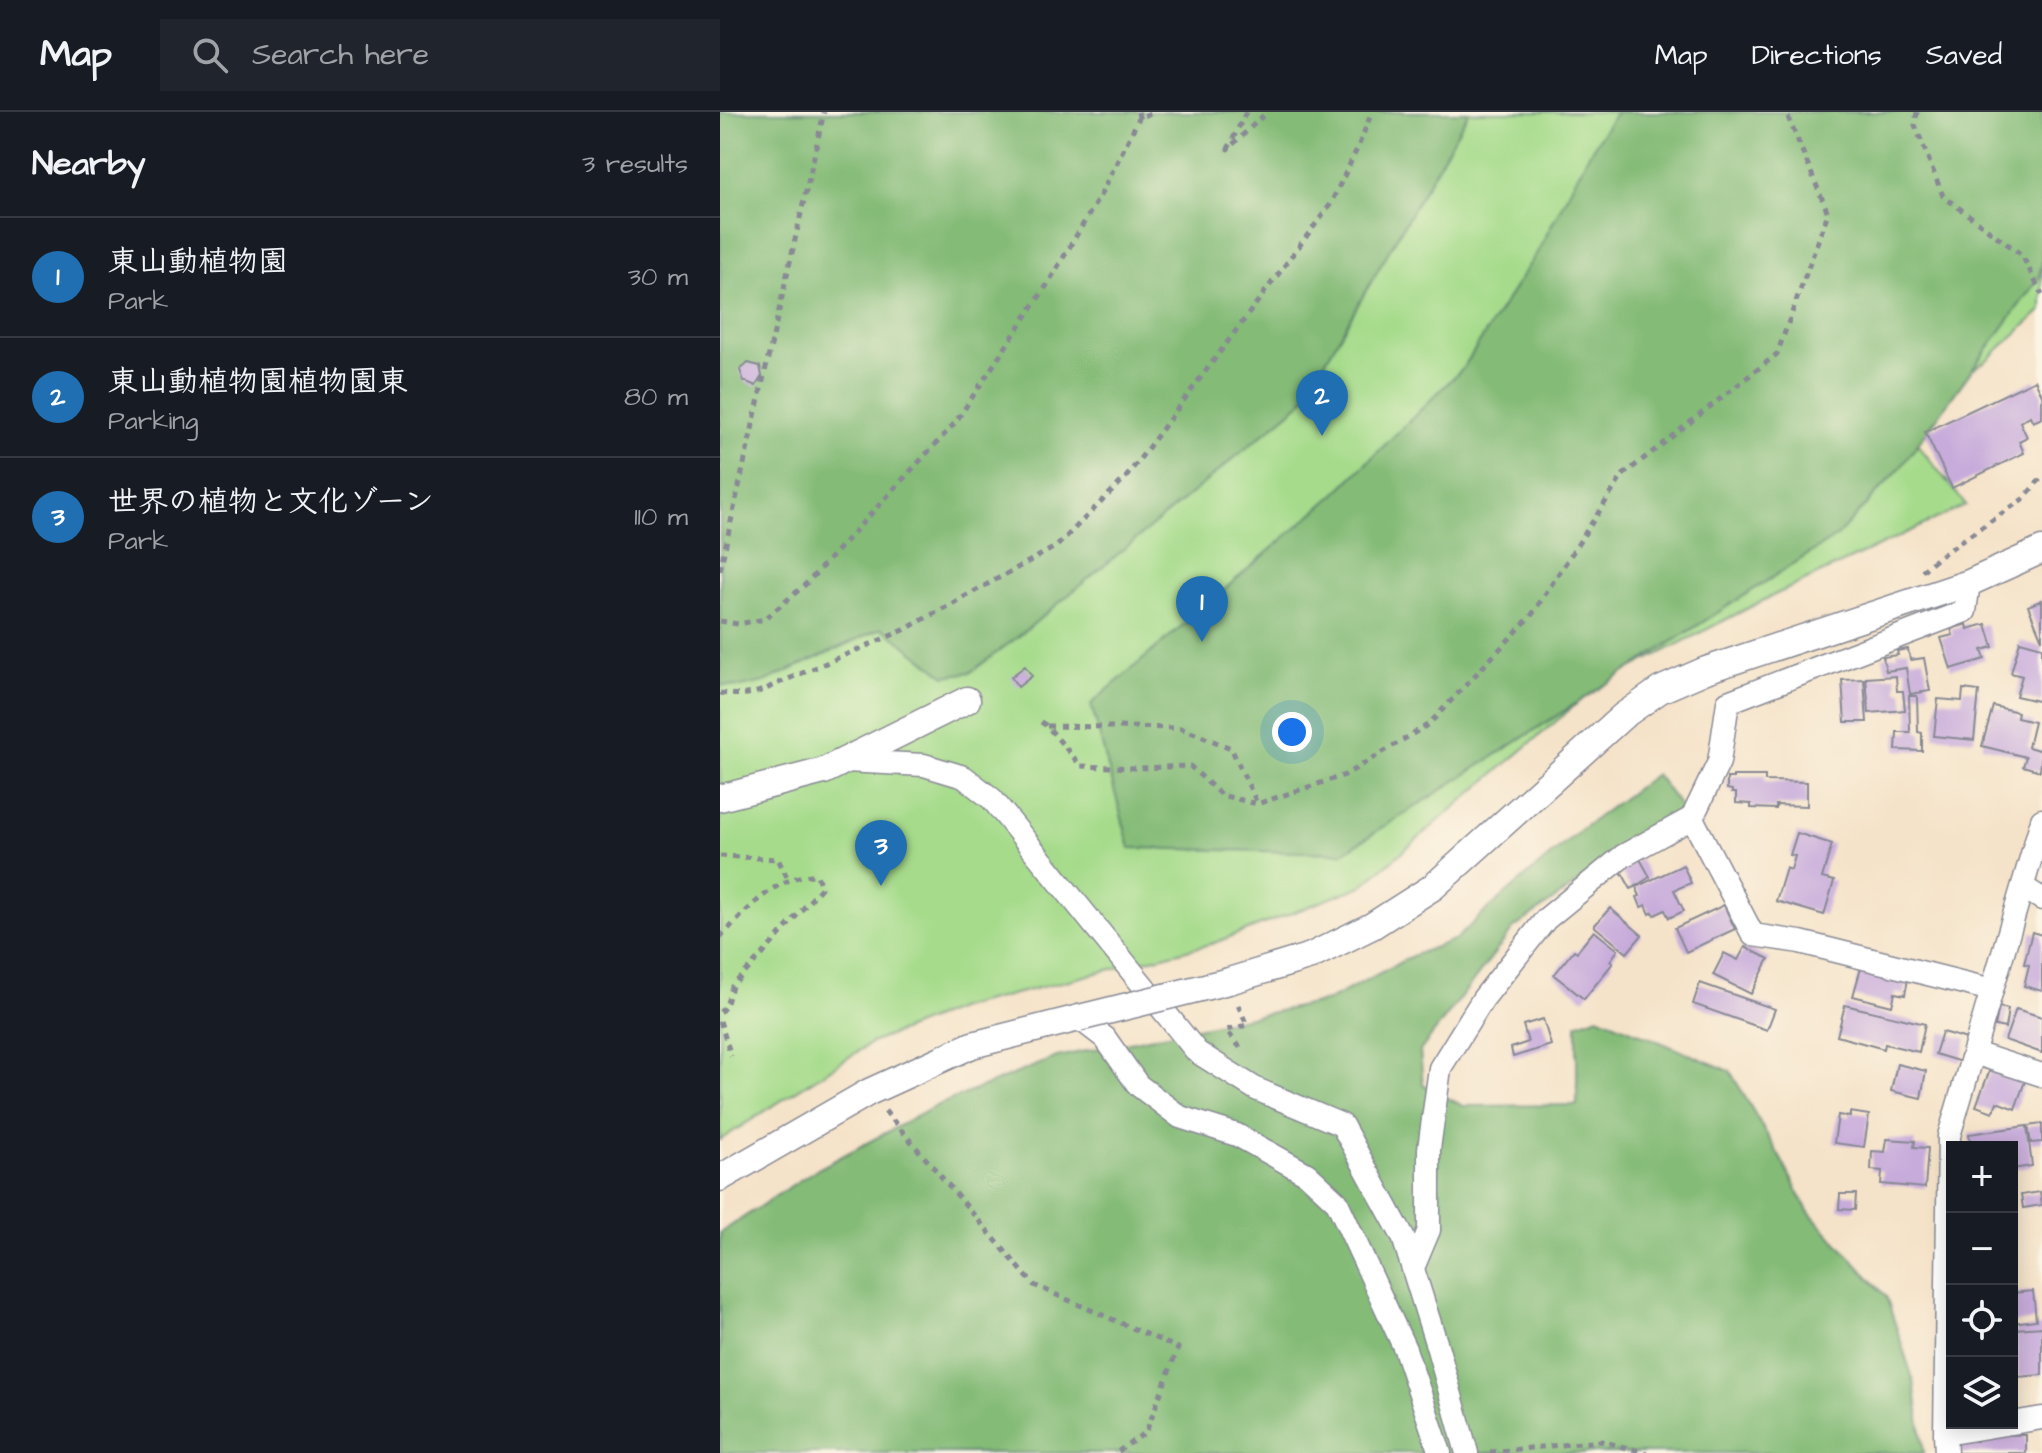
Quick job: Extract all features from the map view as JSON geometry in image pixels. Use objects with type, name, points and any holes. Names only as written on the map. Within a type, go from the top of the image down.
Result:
[{"type":"street","points":[[720,1178],[869,1092],[972,1045],[1079,1018],[1233,993],[1311,956],[1372,926],[1433,887],[1623,716],[1660,690],[1706,670],[1969,583],[2042,550]]},
{"type":"street","points":[[1413,1268],[1429,1230],[1429,1149],[1440,1068],[1483,999],[1546,919],[1623,856],[1692,818],[1719,762],[1728,702],[1965,611],[1969,583]]},
{"type":"street","points":[[720,798],[824,771],[967,700]]},
{"type":"street","points":[[845,761],[924,765],[964,777],[992,799],[1197,1052],[1256,1089],[1342,1125],[1403,1237],[1467,1453]]},
{"type":"street","points":[[1692,818],[1753,935],[1800,942],[1992,990]]},
{"type":"street","points":[[1991,1429],[1945,1443],[1949,1136],[1992,990],[2032,893],[2042,820]]},
{"type":"street","points":[[1079,1018],[1105,1038],[1138,1085],[1180,1117],[1237,1135],[1307,1174],[1337,1202],[1405,1349],[1440,1453]]},
{"type":"street","points":[[1974,1053],[2042,1075]]},
{"type":"street","points":[[2018,1422],[2042,1418]]},
{"type":"path","points":[[720,570],[824,112]]},
{"type":"path","points":[[720,621],[738,624],[765,619],[807,583],[955,423],[1047,285],[1101,194],[1140,114],[1153,112]]},
{"type":"path","points":[[1246,112],[1228,149],[1267,112]]},
{"type":"path","points":[[720,693],[759,693],[904,630],[1057,546],[1127,476],[1330,205],[1372,112]]},
{"type":"path","points":[[1041,722],[1081,766],[1190,766],[1221,795],[1257,804],[1345,775],[1429,724],[1531,616],[1623,475],[1777,354],[1828,213],[1786,112]]},
{"type":"path","points":[[1917,112],[1915,125],[1943,196],[2022,255],[2042,295]]},
{"type":"path","points":[[1916,577],[1937,558],[2023,499],[2042,477]]},
{"type":"path","points":[[1047,726],[1180,728],[1231,748],[1257,804]]},
{"type":"path","points":[[720,856],[778,859],[789,881]]},
{"type":"path","points":[[720,937],[769,890],[802,875],[817,875],[821,888],[732,986],[726,1006],[720,1012]]},
{"type":"path","points":[[1233,993],[1247,1025],[1226,1030],[1250,1061]]},
{"type":"path","points":[[720,1021],[731,1056]]},
{"type":"path","points":[[869,1092],[1034,1285],[1178,1348],[1146,1432],[1116,1453]]},
{"type":"path","points":[[1480,1453],[1601,1441],[1647,1453]]},
{"type":"green space","points":[[720,112],[2042,112],[2042,310],[1987,360],[1897,419],[1966,505],[1766,599],[1600,684],[1362,886],[1214,943],[960,1008],[871,1043],[720,1140]]},
{"type":"green space","points":[[720,112],[1469,112],[1302,402],[1019,636],[971,672],[945,676],[882,628],[764,682],[741,687],[720,685]]},
{"type":"green space","points":[[1616,112],[2042,112],[2042,261],[2039,278],[1901,467],[1837,536],[1343,853],[1130,848],[1091,704],[1334,495],[1463,368],[1538,251],[1587,157]]},
{"type":"green space","points":[[1656,774],[1682,809],[1513,929],[1420,1051],[1423,1085],[1463,1106],[1577,1105],[1577,1024],[1598,1016],[1730,1071],[1808,1211],[1886,1296],[1914,1382],[1924,1453],[720,1453],[720,1233],[812,1172],[938,1105],[1057,1057],[1327,1001],[1412,956],[1456,939],[1583,828]]},
{"type":"building","points":[[748,363],[760,366],[762,376],[756,386],[744,381],[740,370]]},
{"type":"building","points":[[2035,380],[2042,395],[2042,418],[2033,422],[2030,416],[2020,422],[2027,437],[2019,441],[2024,453],[1952,488],[1925,432]]},
{"type":"building","points":[[2042,600],[2042,640],[2028,606]]},
{"type":"building","points":[[1967,624],[1968,629],[1986,624],[1993,647],[1982,650],[1985,659],[1951,669],[1941,638],[1953,635],[1951,629]]},
{"type":"building","points":[[2020,641],[2042,647],[2042,702],[2016,696],[2022,676],[2011,673]]},
{"type":"building","points":[[1908,649],[1910,660],[1924,658],[1930,691],[1910,694],[1906,668],[1886,671],[1883,657],[1898,655],[1897,651]]},
{"type":"building","points":[[1025,666],[1032,676],[1018,687],[1011,677]]},
{"type":"building","points":[[1896,676],[1897,691],[1903,691],[1905,710],[1869,713],[1866,678]]},
{"type":"building","points":[[1864,679],[1867,722],[1845,722],[1842,680]]},
{"type":"building","points":[[1963,689],[1979,691],[1974,740],[1934,736],[1938,699],[1962,701]]},
{"type":"building","points":[[1909,696],[1917,696],[1922,751],[1896,750],[1897,732],[1910,732]]},
{"type":"building","points":[[1993,706],[2018,712],[2017,718],[2034,722],[2028,747],[2042,751],[2040,771],[2023,766],[2026,757],[1982,746]]},
{"type":"building","points":[[1765,776],[1765,781],[1807,782],[1807,806],[1751,808],[1751,804],[1736,803],[1736,793],[1727,789],[1727,778]]},
{"type":"building","points":[[1797,833],[1832,844],[1822,878],[1834,881],[1824,915],[1776,901],[1786,868],[1791,870],[1795,856],[1790,855]]},
{"type":"building","points":[[1640,859],[1650,877],[1631,889],[1621,871]]},
{"type":"building","points":[[1683,865],[1691,883],[1674,890],[1684,911],[1669,918],[1665,910],[1655,915],[1653,912],[1650,914],[1646,905],[1641,907],[1636,887]]},
{"type":"building","points":[[1724,905],[1735,929],[1686,952],[1675,928]]},
{"type":"building","points":[[1610,908],[1642,935],[1627,953],[1594,926]]},
{"type":"building","points":[[1594,931],[1618,950],[1610,961],[1613,963],[1584,999],[1554,975]]},
{"type":"building","points":[[2032,932],[2042,935],[2042,991],[2024,986],[2029,965],[2024,964]]},
{"type":"building","points":[[1745,947],[1769,959],[1751,994],[1713,975],[1724,953],[1738,960]]},
{"type":"building","points":[[1861,968],[1908,979],[1905,995],[1895,993],[1892,1006],[1853,996]]},
{"type":"building","points":[[1700,983],[1775,1009],[1767,1030],[1693,1004]]},
{"type":"building","points":[[1845,1005],[1925,1024],[1919,1052],[1885,1044],[1884,1049],[1837,1036]]},
{"type":"building","points":[[1999,1007],[2008,1009],[2005,1028],[1995,1026]]},
{"type":"building","points":[[2016,1009],[2042,1017],[2042,1053],[2005,1040]]},
{"type":"building","points":[[1543,1019],[1551,1045],[1513,1057],[1511,1048],[1528,1042],[1523,1025]]},
{"type":"building","points":[[1942,1032],[1967,1039],[1961,1062],[1935,1054]]},
{"type":"building","points":[[1897,1064],[1926,1071],[1921,1098],[1891,1091]]},
{"type":"building","points":[[1991,1067],[2025,1081],[2015,1109],[1997,1102],[1993,1112],[1976,1106]]},
{"type":"building","points":[[1850,1112],[1869,1115],[1864,1147],[1834,1143],[1838,1115],[1850,1117]]},
{"type":"building","points":[[2042,1124],[2042,1142],[2031,1143],[2028,1126]]},
{"type":"building","points":[[2027,1126],[2032,1166],[2018,1168],[2018,1141],[1970,1141],[1969,1134]]},
{"type":"building","points":[[1887,1139],[1915,1141],[1914,1147],[1928,1148],[1925,1188],[1881,1184],[1882,1171],[1871,1170],[1872,1151],[1885,1152]]},
{"type":"building","points":[[2040,1192],[2042,1205],[2023,1208],[2021,1195]]},
{"type":"building","points":[[1840,1194],[1856,1194],[1855,1210],[1839,1209]]},
{"type":"building","points":[[2033,1291],[2036,1320],[2018,1322],[2018,1292]]},
{"type":"building","points":[[2042,1327],[2042,1375],[2018,1377],[2018,1329]]},
{"type":"building","points":[[1977,1434],[2026,1435],[2026,1453],[1956,1453],[1956,1441],[1977,1441]]},
{"type":"place","name":"東山動植物園植物園東","points":[[1322,436]]},
{"type":"place","name":"東山動植物園","points":[[1202,642]]},
{"type":"place","name":"世界の植物と文化ゾーン","points":[[881,886]]}]
